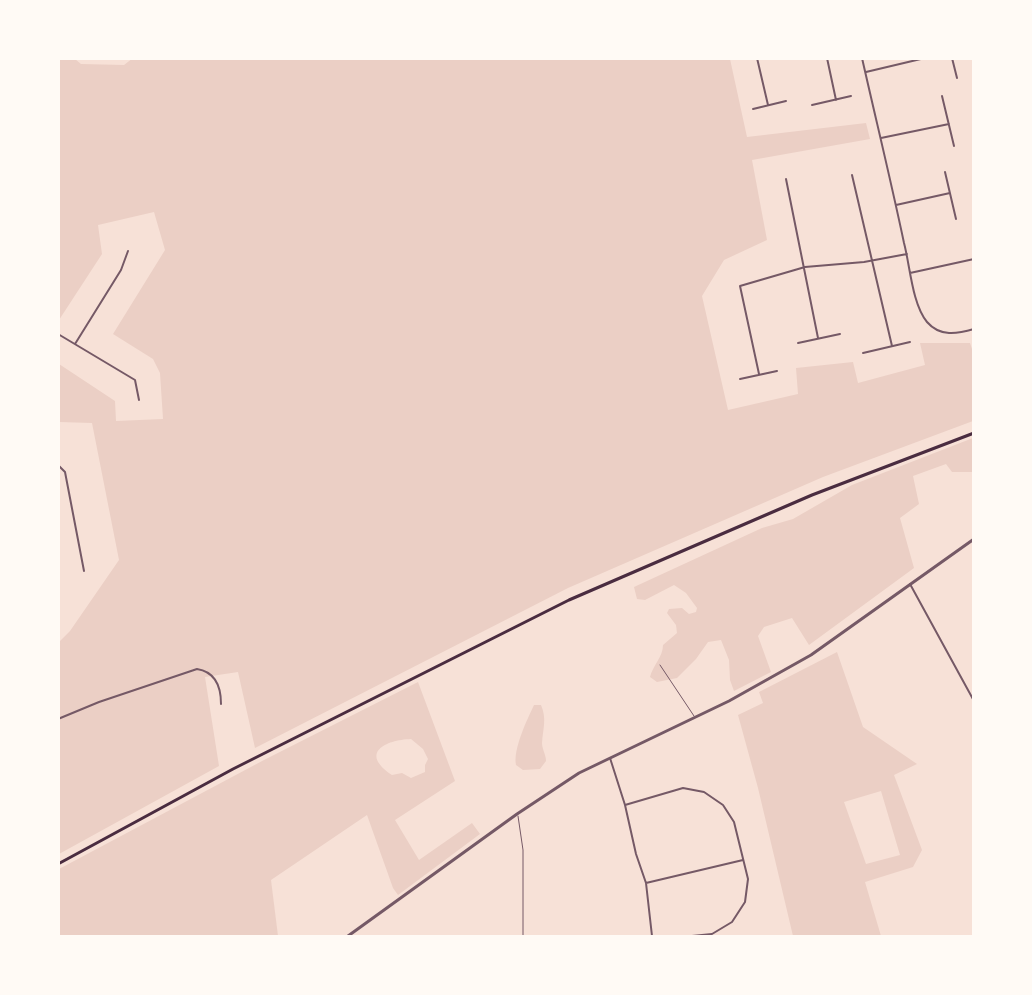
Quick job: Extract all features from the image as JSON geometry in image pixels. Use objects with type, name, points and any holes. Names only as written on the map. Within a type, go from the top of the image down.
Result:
[{"type":"main road","points":[[58,864],[233,769],[569,600],[812,495],[974,433]]},
{"type":"street","points":[[757,58],[768,105]]},
{"type":"street","points":[[827,58],[836,100]]},
{"type":"street","points":[[862,58],[910,273],[922,315],[929,324],[946,334],[972,330]]},
{"type":"street","points":[[865,72],[925,58]]},
{"type":"street","points":[[952,58],[957,78]]},
{"type":"street","points":[[812,105],[851,96]]},
{"type":"street","points":[[942,96],[954,146]]},
{"type":"street","points":[[753,109],[786,101]]},
{"type":"street","points":[[881,138],[949,124]]},
{"type":"street","points":[[945,172],[956,219]]},
{"type":"street","points":[[852,175],[892,346]]},
{"type":"street","points":[[786,180],[818,338]]},
{"type":"street","points":[[896,205],[950,193]]},
{"type":"street","points":[[75,344],[116,280],[125,263],[128,251]]},
{"type":"street","points":[[759,374],[740,286],[805,267],[907,254]]},
{"type":"street","points":[[910,273],[974,259]]},
{"type":"street","points":[[58,334],[135,380],[139,400]]},
{"type":"street","points":[[798,343],[840,334]]},
{"type":"street","points":[[863,353],[910,342]]},
{"type":"street","points":[[740,379],[777,371]]},
{"type":"street","points":[[58,465],[65,472],[84,571]]},
{"type":"street","points":[[348,936],[517,814],[579,773],[756,687],[811,655],[974,539]]},
{"type":"street","points":[[910,584],[974,701]]},
{"type":"street","points":[[58,719],[99,702],[197,669],[205,670],[215,678],[221,690],[221,704]]},
{"type":"street","points":[[610,758],[646,883],[651,936]]},
{"type":"street","points":[[625,805],[683,788],[704,792],[723,805],[734,822],[748,879],[746,902],[732,922],[712,934],[692,936]]},
{"type":"street","points":[[646,883],[743,860]]},
{"type":"lane","points":[[660,665],[695,717]]},
{"type":"lane","points":[[517,814],[523,850],[524,936]]},
{"type":"shaded area","points":[[133,58],[730,59],[747,137],[866,123],[870,139],[752,160],[767,240],[724,260],[702,296],[728,410],[798,394],[796,368],[853,362],[858,383],[925,365],[920,343],[970,343],[974,355],[973,421],[823,477],[568,588],[255,748],[238,672],[205,677],[219,766],[59,854],[59,642],[70,631],[119,560],[92,423],[59,422],[59,364],[115,401],[116,421],[163,419],[160,373],[153,359],[113,334],[165,250],[154,212],[98,225],[102,254],[59,320],[59,59],[75,59],[81,64],[124,65]]},
{"type":"shaded area","points":[[973,438],[973,472],[952,472],[946,464],[913,476],[919,504],[900,518],[914,568],[809,645],[792,618],[764,627],[758,636],[771,672],[734,691],[730,680],[729,660],[721,640],[708,642],[696,659],[677,678],[657,682],[650,677],[663,645],[677,633],[676,625],[667,613],[669,609],[682,608],[689,614],[696,612],[697,608],[686,593],[674,585],[645,600],[637,599],[634,587],[762,528],[793,519],[852,485]]},
{"type":"shaded area","points":[[837,652],[863,727],[917,764],[894,775],[922,850],[913,867],[865,882],[881,936],[793,936],[738,715],[763,703],[759,692]],"holes":[[[881,791],[900,855],[866,864],[844,802]]]},
{"type":"shaded area","points":[[418,682],[455,781],[395,820],[419,860],[472,823],[480,834],[398,895],[393,888],[367,815],[271,880],[278,936],[59,936],[59,869],[264,760]],"holes":[[[411,739],[423,749],[428,759],[425,772],[411,778],[402,773],[392,775],[377,760],[379,749],[392,742]]]},
{"type":"shaded area","points":[[534,705],[541,705],[544,715],[542,743],[546,761],[540,769],[523,770],[516,765],[517,751]]}]
